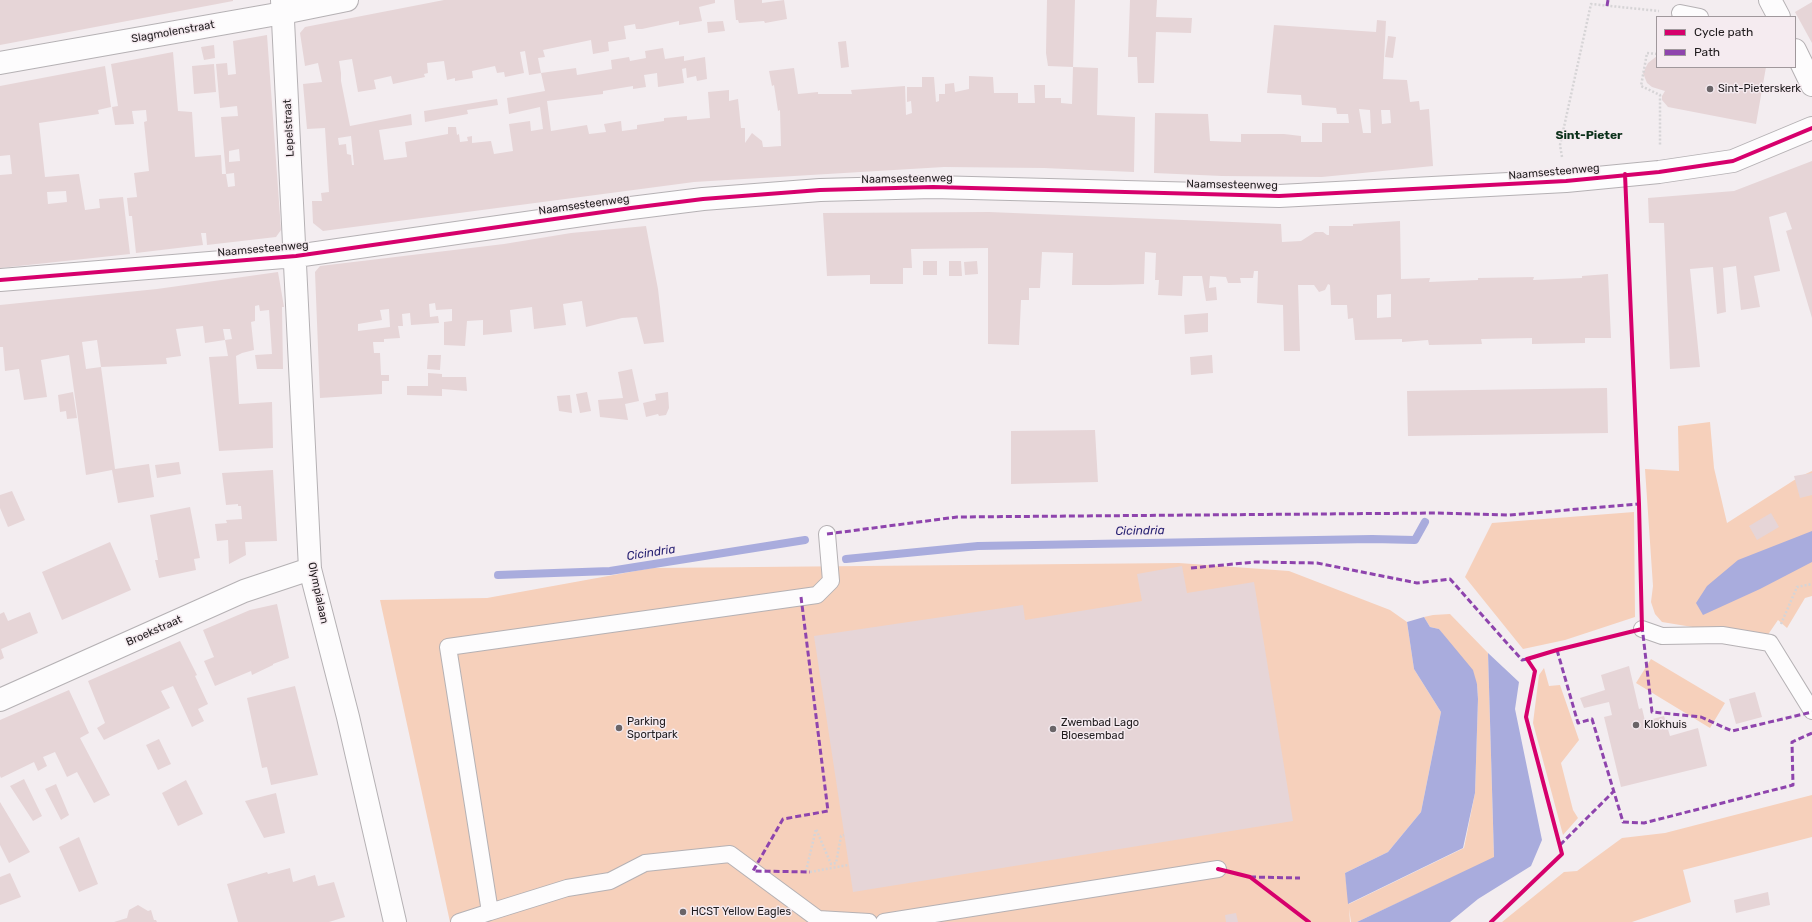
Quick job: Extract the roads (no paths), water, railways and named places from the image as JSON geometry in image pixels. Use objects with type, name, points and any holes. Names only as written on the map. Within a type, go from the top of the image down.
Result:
[{"type":"street","name":"Slagmolenstraat","points":[[0,63],[283,6],[347,0]]},
{"type":"street","points":[[1770,0],[1778,16]]},
{"type":"street","name":"Lepelstraat","points":[[283,6],[296,256]]},
{"type":"street","points":[[1796,52],[1812,85]]},
{"type":"street","name":"Naamsesteenweg","points":[[0,280],[296,256],[631,208],[703,199],[820,190],[933,187],[1279,196],[1566,181],[1659,172],[1733,161],[1812,128]]},
{"type":"street","name":"Olympialaan","points":[[296,256],[310,569],[348,717],[395,922]]},
{"type":"street","name":"Broekstraat","points":[[0,700],[244,591],[310,569]]},
{"type":"lane","points":[[1680,13],[1695,16]]},
{"type":"lane","points":[[490,912],[448,647],[817,595],[831,581],[827,534]]},
{"type":"lane","points":[[1642,629],[1662,636],[1722,635],[1770,643],[1812,711]]},
{"type":"lane","points":[[459,922],[567,888],[610,881],[645,863],[730,854],[818,919],[869,922]]},
{"type":"lane","points":[[884,922],[1218,869]]},
{"type":"water","points":[[1812,531],[1812,562],[1760,589],[1703,615],[1696,603],[1707,586],[1738,560]]},
{"type":"water","points":[[1424,617],[1430,627],[1439,629],[1473,670],[1477,684],[1478,699],[1475,793],[1463,848],[1348,904],[1345,873],[1388,852],[1421,812],[1441,712],[1414,669],[1407,622]]},
{"type":"water","points":[[1488,653],[1519,682],[1515,709],[1542,840],[1531,866],[1478,899],[1450,922],[1357,922],[1494,857]]},
{"type":"waterway","name":"Cicindria","points":[[846,559],[978,546],[1372,539],[1415,540],[1425,522]]},
{"type":"waterway","name":"Cicindria","points":[[498,575],[610,571],[805,540]]},
{"type":"place","name":"Sint-Pieterskerk","points":[[1710,89]]},
{"type":"place","name":"Klokhuis","points":[[1636,725]]},
{"type":"place","name":"Parking Sportpark","points":[[619,728]]},
{"type":"place","name":"Zwembad Lago Bloesembad","points":[[1053,729]]},
{"type":"place","name":"HCST Yellow Eagles","points":[[683,912]]},
{"type":"district","name":"Sint-Pieter","points":[[1589,136]]}]
